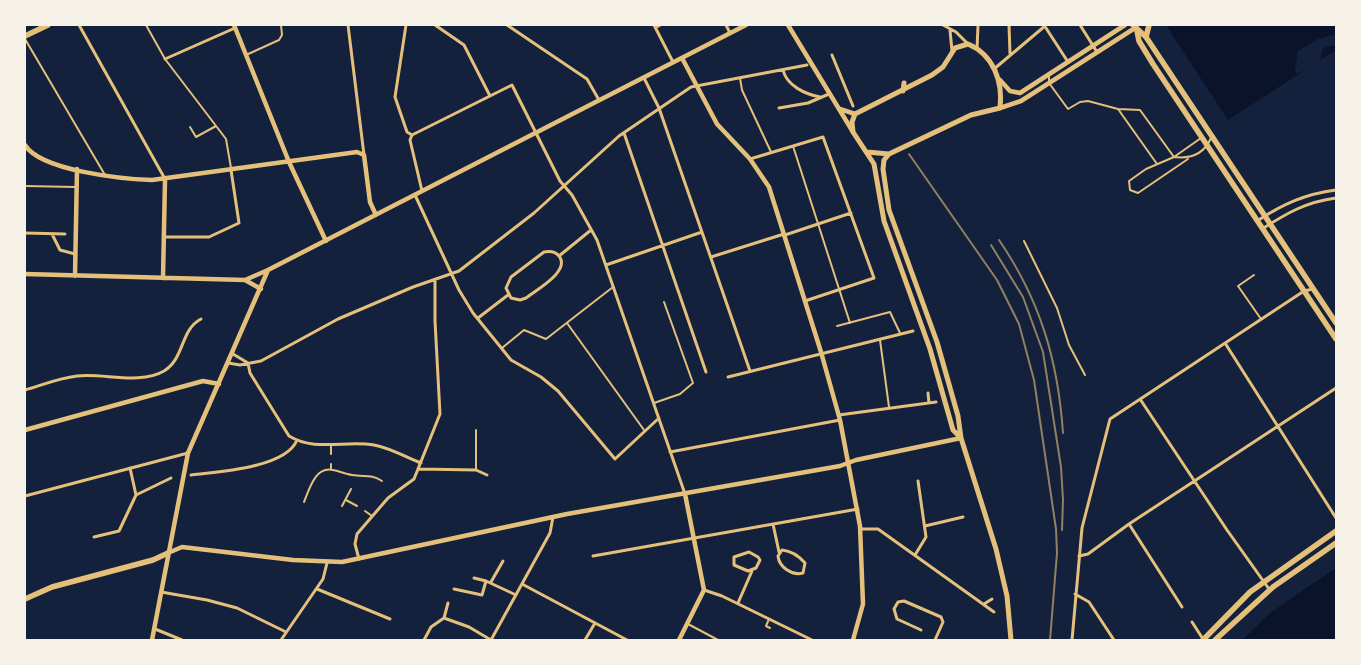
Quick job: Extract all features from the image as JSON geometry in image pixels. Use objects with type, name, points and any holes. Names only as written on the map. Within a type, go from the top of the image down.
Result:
[{"type":"main road","points":[[25,37],[48,25]]},
{"type":"main road","points":[[1146,37],[1150,25]]},
{"type":"main road","points":[[1136,27],[1146,37],[1211,138],[1336,323]]},
{"type":"main road","points":[[1136,27],[1139,42],[1336,339]]},
{"type":"main road","points":[[961,438],[952,430],[930,349],[891,245],[881,210],[876,170],[867,152],[853,132],[852,122],[855,114],[932,75],[943,67],[952,51],[959,46],[968,44],[977,49],[994,69],[1000,80],[1000,108],[971,116],[889,154],[884,160],[882,169],[889,210],[901,249],[937,342],[958,416],[961,438],[996,549],[1007,596],[1011,640]]},
{"type":"main road","points":[[924,73],[932,75]]},
{"type":"main road","points":[[903,91],[904,83]]},
{"type":"main road","points":[[867,152],[889,154]]},
{"type":"main road","points":[[1203,640],[1233,608],[1263,582],[1336,531]]},
{"type":"main road","points":[[1215,640],[1270,590],[1336,543]]},
{"type":"main road","points":[[25,599],[42,590],[153,560],[168,553]]},
{"type":"street","points":[[78,25],[165,175],[163,278]]},
{"type":"street","points":[[348,25],[370,202],[376,215]]},
{"type":"street","points":[[406,25],[395,97],[407,132],[412,135]]},
{"type":"street","points":[[435,25],[464,44],[490,96]]},
{"type":"street","points":[[507,25],[587,79],[599,100]]},
{"type":"street","points":[[726,25],[730,33]]},
{"type":"street","points":[[25,274],[245,280],[326,241],[746,25]]},
{"type":"street","points":[[788,25],[808,63],[813,67],[853,132]]},
{"type":"street","points":[[943,25],[968,44]]},
{"type":"street","points":[[977,49],[978,25]]},
{"type":"street","points":[[1009,25],[1010,55]]},
{"type":"street","points":[[1080,25],[1097,52]]},
{"type":"street","points":[[1000,80],[1007,89],[1016,93],[1048,75],[1125,25]]},
{"type":"street","points":[[655,26],[673,62]]},
{"type":"street","points":[[994,69],[1045,26],[1068,62]]},
{"type":"street","points":[[165,59],[234,27],[289,162],[326,241]]},
{"type":"street","points":[[1000,108],[1021,101],[1136,27]]},
{"type":"street","points":[[950,29],[953,37],[952,51]]},
{"type":"street","points":[[832,56],[853,106]]},
{"type":"street","points":[[682,58],[722,130],[750,158],[769,187],[822,352],[840,417],[858,509],[863,604],[853,640]]},
{"type":"street","points":[[228,364],[248,363],[267,357],[338,319],[413,287],[452,275],[471,263],[564,186],[624,133],[691,87],[783,70],[808,63]]},
{"type":"street","points":[[783,70],[786,78],[794,86],[821,97]]},
{"type":"street","points":[[644,78],[658,108],[750,370]]},
{"type":"street","points":[[422,191],[410,140],[412,135],[512,85],[564,186],[592,230],[606,265],[685,494],[704,590],[679,640]]},
{"type":"street","points":[[779,108],[808,103],[829,94]]},
{"type":"street","points":[[843,98],[849,96]]},
{"type":"street","points":[[836,104],[844,112],[855,114]]},
{"type":"street","points":[[624,133],[706,372]]},
{"type":"street","points":[[750,158],[823,137],[874,278],[805,301]]},
{"type":"street","points":[[25,146],[31,153],[45,161],[77,169],[123,179],[165,180],[357,152],[363,147]]},
{"type":"street","points":[[357,152],[364,155]]},
{"type":"street","points":[[75,276],[77,169]]},
{"type":"street","points":[[164,237],[209,237],[239,223],[231,170]]},
{"type":"street","points":[[1257,221],[1285,203],[1308,194],[1336,190]]},
{"type":"street","points":[[415,195],[464,300],[501,349],[512,360],[541,377],[558,391],[614,459],[659,418]]},
{"type":"street","points":[[1262,229],[1298,206],[1336,198]]},
{"type":"street","points":[[712,258],[851,213]]},
{"type":"street","points":[[559,256],[592,230]]},
{"type":"street","points":[[606,265],[702,232]]},
{"type":"street","points":[[25,233],[65,234]]},
{"type":"street","points":[[51,234],[60,250],[75,254]]},
{"type":"street","points":[[544,252],[552,252],[559,256],[562,265],[556,275],[523,300],[514,299],[508,295],[506,285],[511,277],[544,252]]},
{"type":"street","points":[[152,640],[188,453],[262,289],[268,270]]},
{"type":"street","points":[[245,280],[262,289]]},
{"type":"street","points":[[359,560],[356,537],[388,498],[414,480],[438,423],[441,407],[435,332],[435,281]]},
{"type":"street","points":[[1072,640],[1082,528],[1109,422],[1140,398],[1224,343],[1304,291],[1313,289]]},
{"type":"street","points":[[478,318],[508,295]]},
{"type":"street","points":[[25,390],[77,376],[133,377],[162,372],[177,357],[190,326],[201,318]]},
{"type":"street","points":[[728,377],[913,330]]},
{"type":"street","points":[[1224,343],[1336,518]]},
{"type":"street","points":[[232,354],[248,363],[250,373],[289,436],[296,440],[331,445],[375,445],[421,463]]},
{"type":"street","points":[[25,430],[203,381],[219,384]]},
{"type":"street","points":[[1079,556],[1088,554],[1128,524],[1336,388]]},
{"type":"street","points":[[928,393],[929,403]]},
{"type":"street","points":[[1140,398],[1194,481],[1270,590]]},
{"type":"street","points":[[670,452],[840,417],[936,402]]},
{"type":"street","points":[[168,553],[182,548],[327,563],[359,560],[553,517],[849,463],[961,438]]},
{"type":"street","points":[[191,475],[259,465],[292,450],[296,440]]},
{"type":"street","points":[[25,496],[188,453]]},
{"type":"street","points":[[94,537],[119,531],[136,495],[130,468]]},
{"type":"street","points":[[419,469],[476,470],[487,475]]},
{"type":"street","points":[[136,495],[171,478]]},
{"type":"street","points":[[915,555],[926,537],[918,481]]},
{"type":"street","points":[[593,556],[858,509]]},
{"type":"street","points":[[444,618],[469,628],[491,640],[550,533],[553,517]]},
{"type":"street","points":[[925,526],[963,517]]},
{"type":"street","points":[[773,524],[779,552],[778,562],[794,573],[803,573],[805,563],[802,560],[788,550],[779,552]]},
{"type":"street","points":[[1128,524],[1182,607]]},
{"type":"street","points":[[860,529],[878,529],[994,612]]},
{"type":"street","points":[[738,603],[752,571],[759,564],[756,554],[746,552],[734,556],[734,565],[752,571]]},
{"type":"street","points":[[492,582],[503,561]]},
{"type":"street","points":[[281,640],[317,589],[324,576],[327,563]]},
{"type":"street","points":[[474,578],[492,582],[516,595]]},
{"type":"street","points":[[454,588],[482,595],[486,581]]},
{"type":"street","points":[[522,584],[627,640]]},
{"type":"street","points":[[317,589],[390,618]]},
{"type":"street","points":[[704,590],[738,603],[812,640]]},
{"type":"street","points":[[160,592],[229,606],[286,632]]},
{"type":"street","points":[[1075,594],[1089,602],[1114,640]]},
{"type":"street","points":[[984,604],[992,600]]},
{"type":"street","points":[[921,630],[897,619],[894,609],[898,602],[904,601],[941,617],[944,622],[935,640]]},
{"type":"street","points":[[424,640],[431,627],[444,618],[448,603]]},
{"type":"street","points":[[1192,622],[1203,640]]},
{"type":"street","points":[[585,640],[595,623]]},
{"type":"street","points":[[155,628],[182,640]]},
{"type":"lane","points":[[146,25],[165,59],[226,139],[231,170]]},
{"type":"lane","points":[[246,55],[280,39],[281,25]]},
{"type":"lane","points":[[655,26],[660,25]]},
{"type":"lane","points":[[25,37],[105,175]]},
{"type":"lane","points":[[1048,75],[1049,83],[1068,108],[1080,102],[1088,101],[1118,109],[1140,110],[1174,158]]},
{"type":"lane","points":[[740,78],[742,90],[771,152]]},
{"type":"lane","points":[[1118,109],[1157,164]]},
{"type":"lane","points":[[190,127],[196,137],[216,126]]},
{"type":"lane","points":[[1201,138],[1174,158],[1157,164],[1129,181],[1129,187],[1132,192],[1138,193],[1207,147],[1211,138]]},
{"type":"lane","points":[[793,146],[850,323]]},
{"type":"lane","points":[[1174,158],[1188,159]]},
{"type":"lane","points":[[25,186],[77,187]]},
{"type":"lane","points":[[1024,241],[1057,308],[1069,345],[1086,375]]},
{"type":"lane","points":[[1254,275],[1238,286],[1261,319]]},
{"type":"lane","points":[[501,349],[524,330],[546,339],[613,287]]},
{"type":"lane","points":[[654,403],[680,394],[692,383],[664,302]]},
{"type":"lane","points":[[837,326],[890,312],[900,333]]},
{"type":"lane","points":[[567,323],[645,432]]},
{"type":"lane","points":[[879,338],[886,373],[889,409]]},
{"type":"lane","points":[[476,430],[476,470]]},
{"type":"lane","points":[[331,445],[331,454]]},
{"type":"lane","points":[[331,464],[331,469]]},
{"type":"lane","points":[[304,502],[318,473],[331,469],[352,475],[375,476],[382,482]]},
{"type":"lane","points":[[342,506],[351,489]]},
{"type":"lane","points":[[346,499],[357,506]]},
{"type":"lane","points":[[365,511],[372,516]]},
{"type":"lane","points":[[769,618],[766,626],[770,628]]},
{"type":"lane","points":[[688,624],[718,640]]},
{"type":"water","points":[[1171,25],[1336,25],[1336,50],[1228,120],[1167,27]]},
{"type":"water","points":[[1336,568],[1336,640],[1242,640],[1270,613]]},
{"type":"pier","points":[[1336,34],[1336,45],[1323,48],[1320,61],[1297,74],[1295,70],[1298,51],[1318,39]]},
{"type":"railway","points":[[909,154],[997,280],[1019,324],[1034,380],[1056,529],[1057,553],[1050,640]]},
{"type":"railway","points":[[999,240],[1026,285],[1044,332],[1057,380],[1063,433]]},
{"type":"railway","points":[[991,245],[1023,297],[1043,352],[1061,467],[1062,530]]}]
